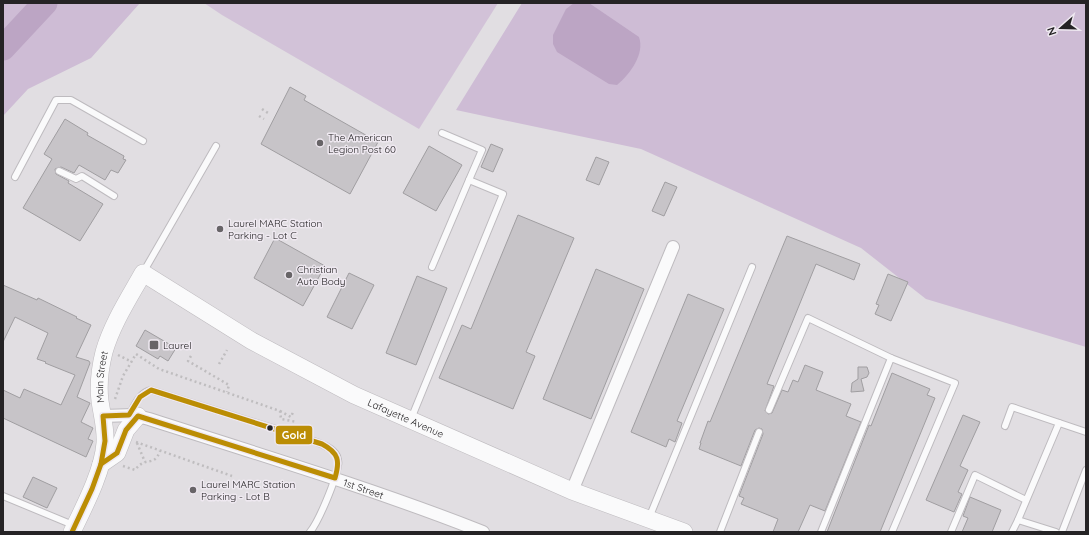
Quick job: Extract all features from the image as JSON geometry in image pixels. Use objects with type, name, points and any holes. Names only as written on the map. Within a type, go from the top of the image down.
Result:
[{"type":"street","points":[[572,491],[673,247]]},
{"type":"street","name":"Main Street","points":[[73,529],[86,502],[101,464],[105,444],[108,411],[100,400],[100,382],[105,352],[120,315],[143,273]]},
{"type":"street","name":"Lafayette Avenue","points":[[143,273],[252,341],[354,395],[410,421],[572,491],[684,532]]},
{"type":"street","name":"1st Street","points":[[108,411],[133,415],[334,478],[417,506],[483,532]]},
{"type":"street","points":[[101,464],[117,453],[133,415]]},
{"type":"lane","points":[[15,177],[56,100],[71,100],[143,141]]},
{"type":"lane","points":[[432,267],[482,150],[442,133]]},
{"type":"lane","points":[[143,273],[216,146]]},
{"type":"lane","points":[[59,170],[76,180],[82,176],[114,196]]},
{"type":"lane","points":[[410,421],[503,194],[469,180]]},
{"type":"lane","points":[[648,519],[752,267]]},
{"type":"lane","points":[[769,410],[808,318],[891,358],[955,382],[892,532]]},
{"type":"lane","points":[[821,532],[891,358]]},
{"type":"lane","points":[[133,415],[140,396],[151,390],[314,440],[324,445],[333,451],[337,457],[338,464],[316,525],[310,532]]},
{"type":"lane","points":[[1005,426],[1012,407],[1086,432]]},
{"type":"lane","points":[[1012,532],[1059,423]]},
{"type":"lane","points":[[720,532],[759,432]]},
{"type":"lane","points":[[1062,532],[1086,470]]},
{"type":"lane","points":[[951,532],[975,476],[1026,500]]},
{"type":"lane","points":[[3,496],[73,529]]},
{"type":"lane","points":[[1018,520],[1056,532]]},
{"type":"path","points":[[262,109],[268,113]]},
{"type":"path","points":[[259,116],[264,120]]},
{"type":"path","points":[[219,364],[227,350]]},
{"type":"path","points":[[115,354],[132,362]]},
{"type":"path","points":[[108,411],[136,354],[159,369],[280,411],[291,417],[293,412]]},
{"type":"path","points":[[191,356],[188,362],[230,385],[227,392]]},
{"type":"path","points":[[280,411],[282,419],[297,422]]},
{"type":"path","points":[[132,441],[232,476]]},
{"type":"path","points":[[137,442],[145,462]]},
{"type":"path","points":[[121,465],[136,470],[141,463],[157,458],[160,450]]},
{"type":"shaded area","points":[[3,3],[140,3],[91,58],[28,89],[3,116]]},
{"type":"shaded area","points":[[204,3],[498,3],[419,129],[222,15]]},
{"type":"shaded area","points":[[522,3],[1086,3],[1086,347],[926,299],[861,248],[641,149],[456,110]]},
{"type":"shaded area","points":[[574,3],[589,3],[639,37],[640,50],[638,57],[627,75],[617,85],[609,84],[557,52],[553,44],[553,35],[566,9]]},
{"type":"building","name":"The American Legion Post 60","points":[[290,87],[306,96],[304,100],[378,142],[350,194],[261,144]]},
{"type":"building","points":[[65,119],[88,133],[87,135],[124,156],[123,159],[126,160],[118,173],[111,170],[105,180],[79,165],[74,173],[61,167],[55,169],[56,174],[69,181],[68,183],[103,204],[80,241],[23,208],[52,159],[44,154]]},
{"type":"building","points":[[491,144],[503,149],[493,172],[481,167]]},
{"type":"building","points":[[429,146],[462,165],[436,211],[403,193]]},
{"type":"building","points":[[596,157],[609,162],[599,185],[586,180]]},
{"type":"building","points":[[665,182],[677,187],[664,216],[652,211]]},
{"type":"building","points":[[518,215],[574,238],[526,352],[535,356],[513,409],[439,378],[462,325],[471,329]]},
{"type":"building","points":[[787,236],[860,264],[854,280],[816,264],[767,384],[774,386],[765,411],[768,414],[772,413],[782,390],[788,392],[793,380],[798,382],[805,365],[823,372],[816,390],[851,404],[846,416],[861,422],[825,511],[810,505],[798,532],[773,532],[778,519],[741,504],[744,498],[739,496],[763,434],[762,429],[759,428],[755,430],[741,466],[699,449],[708,421],[710,422]]},
{"type":"building","points":[[275,238],[325,266],[303,306],[254,278]]},
{"type":"building","points":[[596,269],[644,289],[591,419],[543,399]]},
{"type":"building","points":[[349,273],[374,285],[352,329],[327,317]]},
{"type":"building","points":[[888,274],[908,282],[891,321],[875,314],[879,305],[876,304]]},
{"type":"building","points":[[417,276],[447,288],[416,365],[386,353]]},
{"type":"building","points":[[3,285],[37,300],[38,298],[91,325],[76,357],[89,361],[90,363],[77,397],[90,403],[81,422],[93,428],[88,439],[93,441],[86,457],[3,418],[3,390],[20,398],[24,389],[61,405],[75,375],[37,359],[48,333],[15,317],[3,342]]},
{"type":"building","points":[[688,294],[724,309],[677,421],[682,423],[675,442],[669,439],[666,447],[631,432]]},
{"type":"building","name":"Laurel","points":[[145,330],[176,348],[168,361],[160,356],[158,359],[136,346]]},
{"type":"building","points":[[858,367],[867,367],[869,373],[867,377],[861,379],[864,391],[851,392],[852,383],[858,379]]},
{"type":"building","points":[[892,373],[930,389],[927,395],[935,398],[880,532],[827,532],[869,425],[871,426]]},
{"type":"building","points":[[963,415],[980,422],[960,466],[968,470],[958,492],[962,494],[954,512],[926,500]]},
{"type":"building","points":[[33,477],[57,488],[47,508],[23,497]]},
{"type":"building","points":[[970,497],[1001,510],[992,532],[962,532],[968,518],[963,516]]},
{"type":"waterway","points":[[3,48],[45,3]]},
{"type":"transit line","name":"Gold","points":[[151,390],[322,444],[328,447],[337,458],[338,462],[335,478],[138,416],[126,430],[117,453],[101,464],[105,441],[103,416],[129,415],[140,397],[151,390]]},
{"type":"transit line","name":"Gold","points":[[72,532],[92,489],[101,464]]},
{"type":"place","name":"The American Legion Post 60","points":[[320,143]]},
{"type":"place","name":"Laurel MARC Station Parking - Lot C","points":[[220,229]]},
{"type":"place","name":"Christian Auto Body","points":[[289,275]]},
{"type":"place","name":"Laurel","points":[[154,345]]},
{"type":"place","name":"Laurel MARC Station Parking - Lot B","points":[[193,490]]}]
